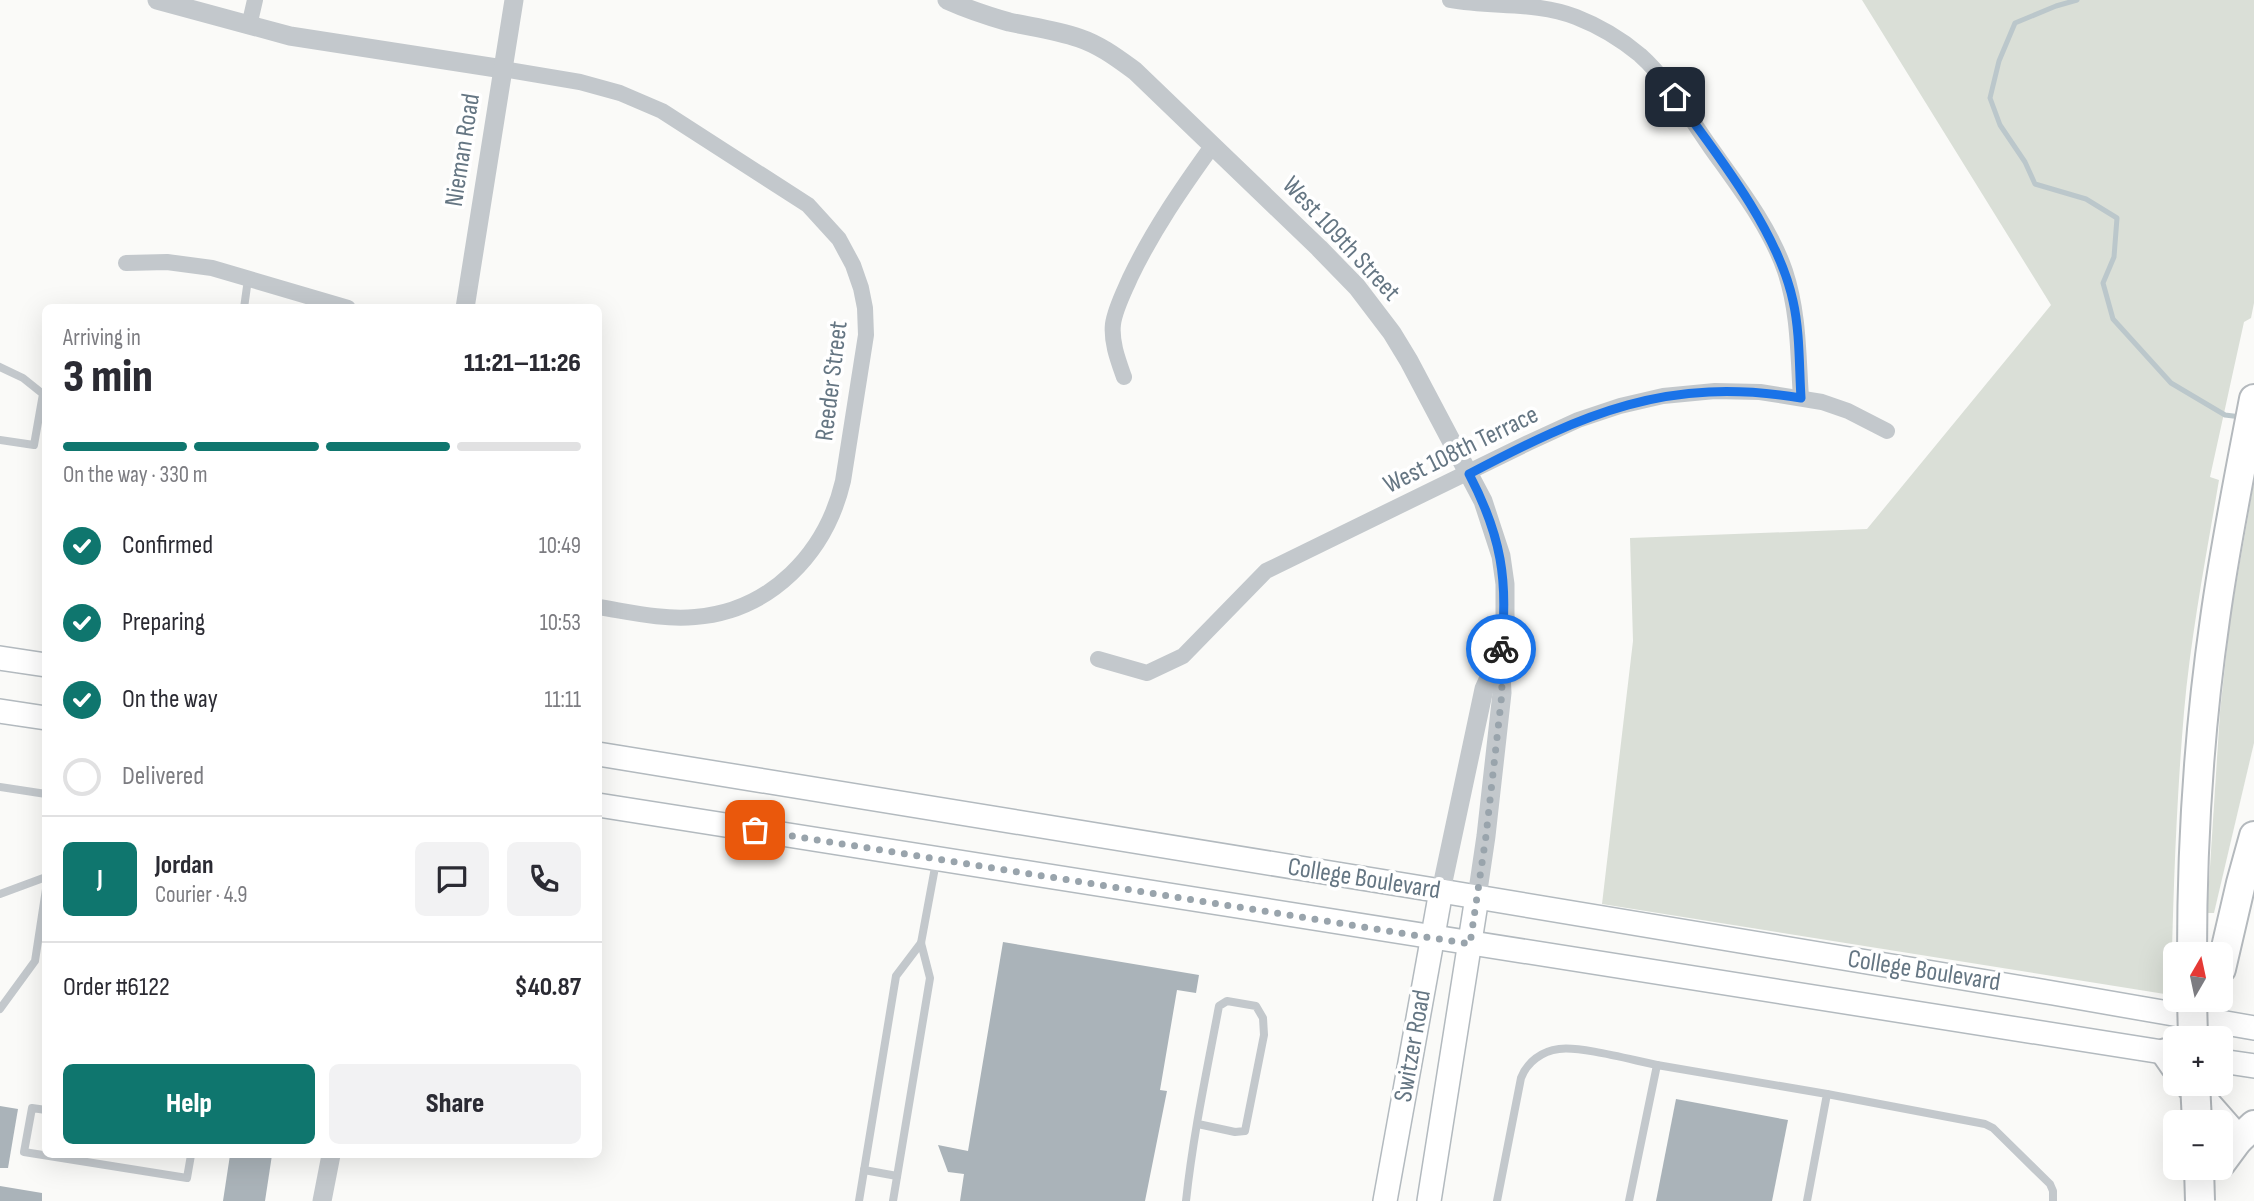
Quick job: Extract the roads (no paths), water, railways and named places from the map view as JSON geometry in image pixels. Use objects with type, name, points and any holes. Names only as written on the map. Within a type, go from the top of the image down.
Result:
[{"type":"highway","points":[[2192,942],[2195,813],[2205,699],[2215,619],[2254,399]]},
{"type":"highway","points":[[2227,942],[2254,836]]},
{"type":"highway","points":[[2203,1096],[2246,1133],[2233,1149]]},
{"type":"highway","points":[[2199,1180],[2200,1201]]},
{"type":"highway","points":[[2195,1201],[2209,1180]]},
{"type":"main road","points":[[0,658],[42,664]]},
{"type":"main road","points":[[0,711],[42,717]]},
{"type":"main road","name":"College Boulevard","points":[[602,755],[2194,1013],[2254,1028]]},
{"type":"main road","name":"College Boulevard","points":[[602,806],[2163,1057]]},
{"type":"main road","name":"Switzer Road","points":[[1385,1201],[1441,891]]},
{"type":"main road","name":"Switzer Road","points":[[1429,1201],[1477,897]]},
{"type":"main road","points":[[2233,1063],[2254,1066]]},
{"type":"street","points":[[157,0],[290,36],[503,69]]},
{"type":"street","points":[[249,26],[255,0]]},
{"type":"street","name":"Nieman Road","points":[[466,304],[514,0]]},
{"type":"street","name":"West 109th Street","points":[[947,0],[1010,22],[1081,38],[1108,51],[1135,71],[1357,287],[1392,333],[1409,361],[1490,519],[1501,556],[1505,584],[1505,620],[1500,654],[1502,693],[1477,897]]},
{"type":"street","points":[[1450,0],[1539,7],[1574,16],[1611,34],[1639,55],[1660,76],[1742,193],[1767,233],[1784,269],[1794,302],[1801,398]]},
{"type":"street","name":"Reeder Street","points":[[503,69],[580,82],[620,93],[682,122],[789,191],[808,205],[839,240],[853,265],[865,308],[866,335],[841,490],[826,530],[807,558],[769,591],[727,611],[696,617],[667,618],[602,608]]},
{"type":"street","points":[[1124,377],[1115,349],[1113,323],[1124,292],[1161,218],[1213,145]]},
{"type":"street","points":[[126,262],[167,262],[212,268],[334,304]]},
{"type":"street","name":"West 108th Terrace","points":[[1098,659],[1147,673],[1183,656],[1266,571],[1578,420],[1620,406],[1663,396],[1715,391],[1760,392],[1822,402],[1849,411],[1887,431]]},
{"type":"street","name":"West 109th Street","points":[[1441,891],[1484,689],[1500,654]]},
{"type":"street","points":[[1465,780],[1492,785]]},
{"type":"street","points":[[322,1201],[330,1158]]},
{"type":"lane","points":[[245,304],[248,279]]},
{"type":"lane","points":[[0,367],[42,393]]},
{"type":"lane","points":[[0,440],[34,445],[42,400]]},
{"type":"lane","points":[[0,787],[42,793]]},
{"type":"lane","points":[[893,1201],[930,978],[921,943],[936,859]]},
{"type":"lane","points":[[0,894],[42,878]]},
{"type":"lane","points":[[0,1009],[35,961],[42,915]]},
{"type":"lane","points":[[859,1201],[896,976],[921,943]]},
{"type":"lane","points":[[1186,1201],[1198,1124],[1219,1006],[1227,1001],[1256,1006],[1263,1018],[1264,1035],[1245,1130],[1235,1132],[1198,1124]]},
{"type":"lane","points":[[1497,1201],[1521,1078],[1530,1063],[1539,1056],[1560,1049],[1828,1094],[1985,1124],[1993,1128],[2050,1184],[2053,1201]]},
{"type":"lane","points":[[1629,1201],[1657,1065]]},
{"type":"lane","points":[[1807,1201],[1828,1094]]},
{"type":"lane","points":[[42,1109],[32,1108],[24,1152],[42,1155]]},
{"type":"lane","points":[[62,1158],[187,1178],[190,1158]]},
{"type":"lane","points":[[864,1170],[897,1175]]},
{"type":"waterway","points":[[2077,0],[2015,23],[1999,61],[1990,98],[2000,125],[2025,162],[2035,184],[2086,199],[2117,218],[2114,257],[2103,283],[2113,319],[2171,383],[2225,415],[2241,417]]}]
